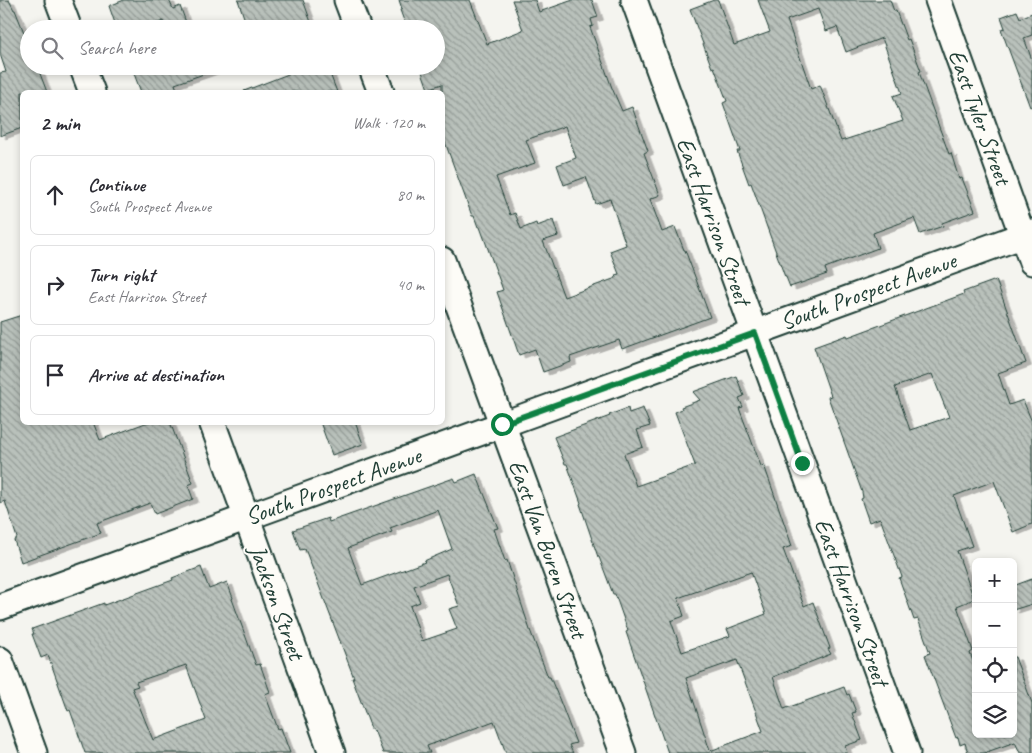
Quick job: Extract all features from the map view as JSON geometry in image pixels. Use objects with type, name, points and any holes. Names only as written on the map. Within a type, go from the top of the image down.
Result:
[{"type":"street","points":[[58,0],[65,20]]},
{"type":"street","points":[[347,0],[355,20]]},
{"type":"street","name":"East Harrison Street","points":[[634,0],[907,753]]},
{"type":"street","name":"East Tyler Street","points":[[938,0],[1027,234],[1032,262]]},
{"type":"street","points":[[85,75],[91,90]]},
{"type":"street","points":[[375,75],[380,90]]},
{"type":"street","name":"South Prospect Avenue","points":[[0,608],[1027,234]]},
{"type":"street","name":"East Van Buren Street","points":[[445,268],[623,753]]},
{"type":"street","name":"Jackson Street","points":[[213,425],[332,753]]},
{"type":"street","points":[[0,660],[34,753]]},
{"type":"building","points":[[0,0],[9,0],[20,22],[20,75],[40,75],[46,90],[20,90],[20,129],[0,136],[0,73],[6,72],[0,54]]},
{"type":"building","points":[[124,0],[169,0],[173,9],[180,6],[185,20],[114,20],[109,6]]},
{"type":"building","points":[[238,0],[303,0],[310,20],[245,20]]},
{"type":"building","points":[[399,0],[470,0],[487,44],[523,30],[512,0],[535,0],[539,12],[573,0],[592,0],[598,17],[591,19],[593,26],[590,27],[612,88],[622,111],[632,107],[648,151],[644,153],[660,195],[650,199],[662,232],[675,227],[710,317],[622,349],[619,340],[570,357],[571,362],[543,372],[535,349],[519,355],[497,292],[503,290],[480,227],[478,227],[474,216],[472,216],[445,142],[445,90],[442,90],[442,84],[428,89],[423,75],[445,75],[445,20],[404,20],[400,10],[402,9]],"holes":[[[565,126],[576,158],[557,165],[564,185],[586,177],[596,204],[610,199],[626,245],[610,251],[619,274],[615,275],[616,278],[564,297],[543,241],[558,236],[553,220],[537,226],[536,223],[521,229],[515,213],[510,215],[496,177],[535,163],[526,140]]]},
{"type":"building","points":[[718,0],[734,45],[770,32],[758,0],[890,0],[907,40],[909,39],[949,154],[951,153],[959,179],[962,178],[975,211],[942,223],[943,226],[920,234],[914,218],[873,233],[878,248],[825,268],[827,274],[790,287],[737,151],[740,151],[723,103],[727,101],[714,67],[712,68],[690,9]],"holes":[[[818,9],[826,31],[837,27],[846,52],[882,38],[902,93],[893,96],[903,121],[841,141],[820,85],[811,89],[787,20]]]},
{"type":"building","points":[[1017,11],[1020,18],[1032,13],[1032,35],[1024,38],[1032,60],[1032,106],[1030,107],[1001,29],[1005,28],[1001,17]]},
{"type":"building","points":[[134,75],[201,75],[175,84],[177,90],[140,90]]},
{"type":"building","points":[[286,75],[330,75],[336,90],[247,90]]},
{"type":"building","points":[[996,280],[1026,363],[998,373],[1009,405],[1023,400],[1032,422],[1032,524],[1013,532],[994,481],[954,496],[972,546],[957,551],[972,593],[972,600],[957,606],[972,648],[970,653],[972,659],[972,738],[1017,738],[1017,662],[1032,703],[1032,753],[1020,753],[1015,742],[984,753],[968,753],[965,743],[960,745],[958,737],[956,738],[925,655],[930,653],[918,619],[914,620],[899,578],[902,577],[880,518],[869,522],[861,499],[863,498],[862,492],[828,397],[831,396],[814,347],[847,335],[848,337],[964,294],[963,292]],"holes":[[[932,374],[949,417],[910,430],[895,387]]]},
{"type":"building","points":[[20,316],[20,425],[94,425],[100,440],[140,425],[171,425],[193,483],[188,485],[193,499],[155,514],[150,503],[97,523],[101,533],[21,562],[14,540],[17,538],[5,501],[0,503],[0,322]]},
{"type":"building","points":[[736,376],[744,396],[739,398],[743,407],[739,408],[761,466],[764,465],[792,546],[783,549],[804,606],[813,602],[831,654],[773,677],[784,709],[844,687],[856,712],[852,713],[862,740],[845,746],[847,753],[668,753],[626,632],[628,631],[615,594],[613,594],[598,557],[567,464],[565,464],[554,437],[628,408],[629,413],[643,408],[650,426],[637,430],[643,447],[624,454],[636,486],[695,465],[675,412],[682,409],[681,407],[700,400],[693,392]],"holes":[[[751,572],[766,614],[727,629],[730,636],[682,652],[671,621],[684,616],[678,598]],[[737,660],[763,731],[710,751],[686,678]]]},
{"type":"building","points":[[321,425],[356,425],[363,444],[332,455]]},
{"type":"building","points":[[476,474],[498,528],[494,529],[505,561],[507,560],[530,630],[576,743],[569,745],[573,753],[506,753],[494,721],[427,746],[430,753],[383,753],[374,730],[372,731],[305,549],[300,550],[293,530],[328,518],[329,522],[454,478],[456,482]],"holes":[[[438,510],[452,549],[425,562],[362,585],[348,548],[392,532],[390,528]],[[447,574],[459,606],[449,609],[457,629],[422,641],[410,606],[420,602],[414,586]]]},
{"type":"building","points":[[201,567],[209,589],[227,582],[256,665],[260,664],[270,692],[265,694],[278,729],[281,728],[290,753],[85,753],[48,655],[41,658],[32,629],[173,580],[172,578]],"holes":[[[186,665],[206,720],[153,740],[132,688],[138,686],[136,682]]]},
{"type":"building","points":[[1032,579],[1032,604],[1017,609],[1017,585]]},
{"type":"route","points":[[502,424],[755,333],[802,463]]}]
